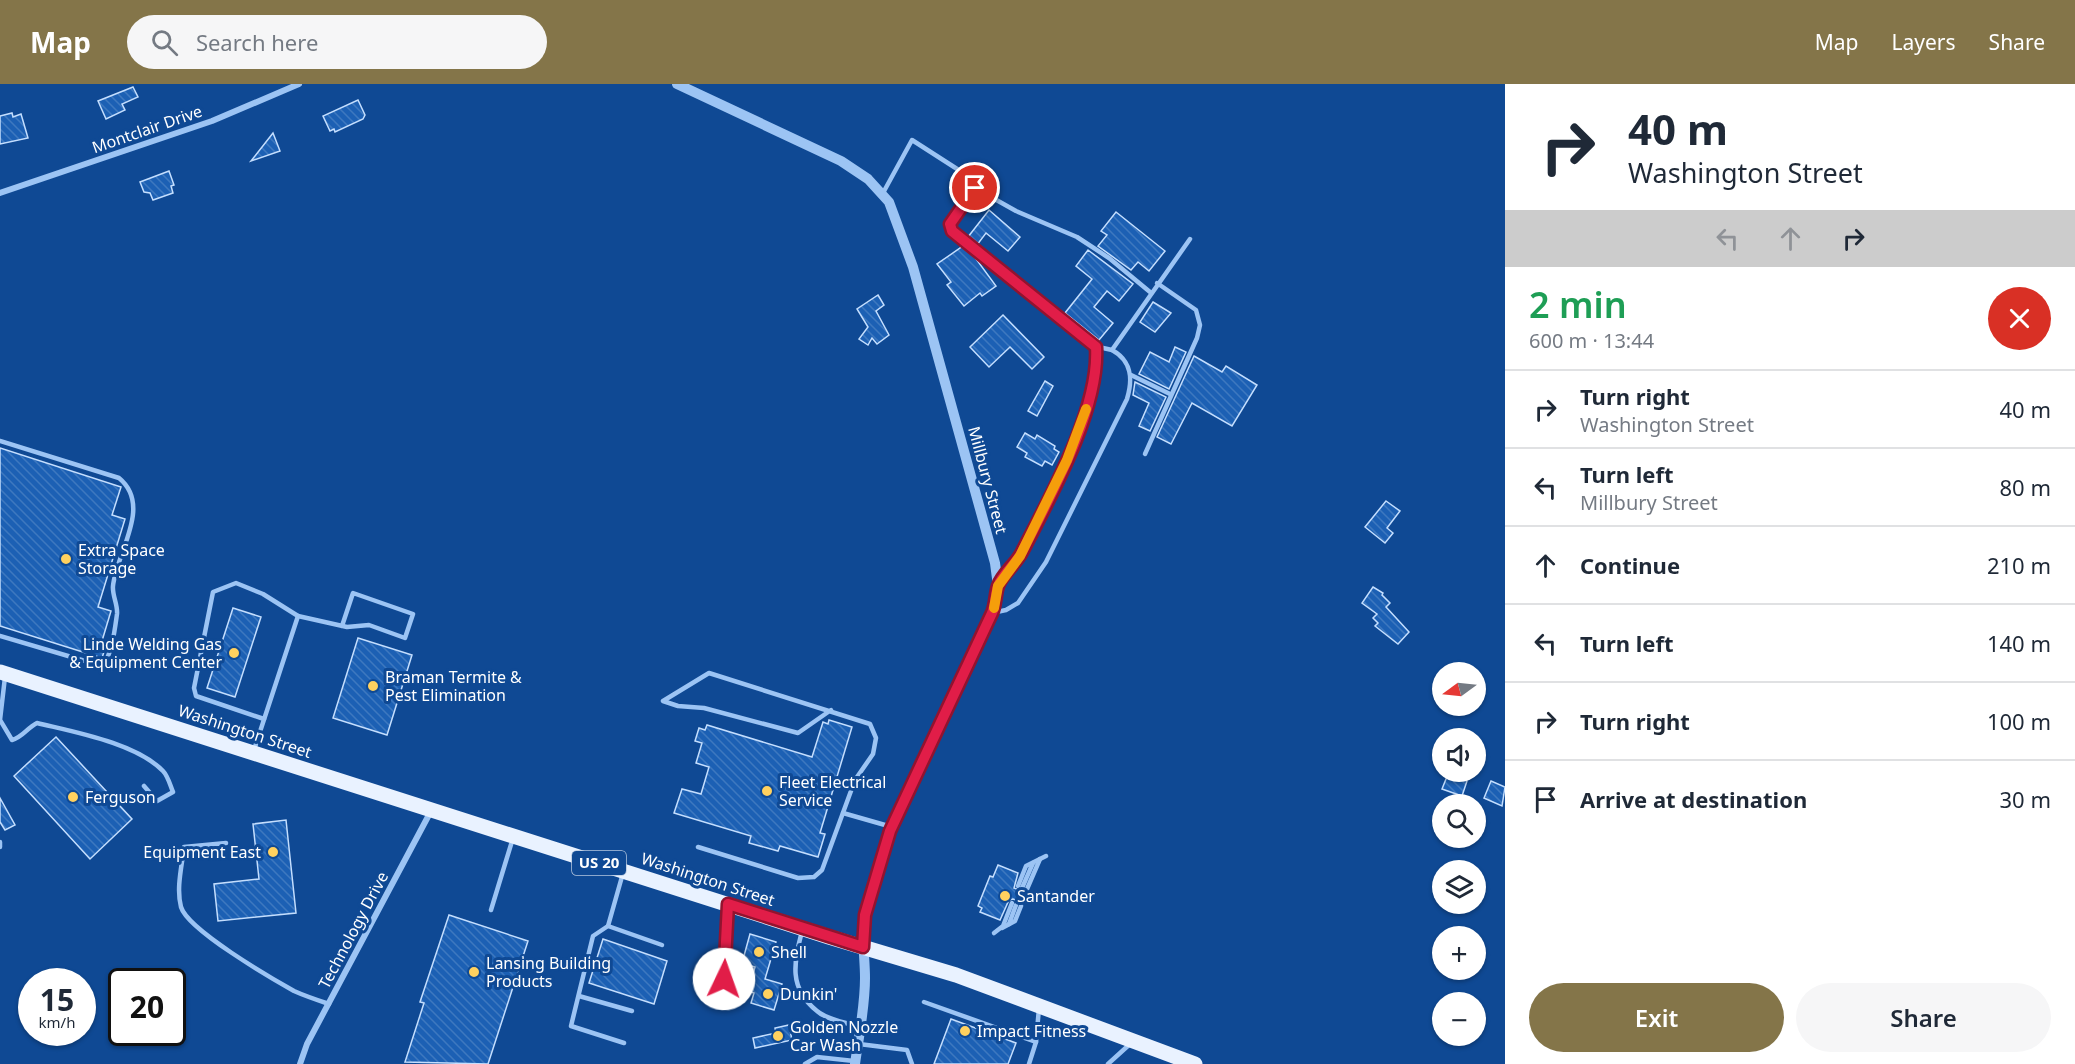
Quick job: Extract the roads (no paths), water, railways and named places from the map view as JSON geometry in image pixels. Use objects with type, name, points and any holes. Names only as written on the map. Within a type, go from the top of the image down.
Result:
[{"type":"main road","name":"Washington Street","points":[[3,673],[956,975],[1039,1008],[1134,1040],[1195,1064]]},
{"type":"street","name":"Montclair Drive","points":[[0,193],[212,121],[299,84]]},
{"type":"street","name":"Millbury Street","points":[[677,84],[841,162],[868,179],[883,193],[894,211],[911,261],[995,563],[998,586],[992,613],[892,827],[868,903],[863,947],[864,1007],[855,1063]]},
{"type":"street","name":"Technology Drive","points":[[300,1064],[307,1044],[432,809]]},
{"type":"lane","points":[[883,193],[912,140],[968,176],[975,188],[1016,212],[1077,237],[1109,258],[1150,292]]},
{"type":"lane","points":[[975,188],[954,215],[950,224],[952,231],[1096,347],[1112,350],[1125,359],[1131,375],[1127,399],[1052,553],[1018,603],[992,613]]},
{"type":"lane","points":[[1112,350],[1150,292],[1190,238]]},
{"type":"lane","points":[[1145,454],[1197,338],[1200,318],[1189,304],[1157,283]]},
{"type":"lane","points":[[998,586],[1020,556],[1067,460],[1092,392],[1097,366],[1096,347]]},
{"type":"lane","points":[[1131,375],[1170,394]]},
{"type":"lane","points":[[0,441],[119,478],[127,488],[133,518],[113,587],[117,612],[107,658],[102,666],[0,636]]},
{"type":"lane","points":[[264,719],[196,696],[194,688],[213,592],[236,583],[263,594],[298,616],[342,626],[369,625],[405,638],[413,614],[353,593],[342,626]]},
{"type":"lane","points":[[253,753],[298,616]]},
{"type":"lane","points":[[3,673],[0,720],[12,740],[21,737],[30,726],[37,723],[100,739],[148,759],[164,772],[173,792],[157,801],[144,786]]},
{"type":"lane","points":[[698,847],[798,878],[814,877],[822,870],[855,780],[873,754],[876,738],[870,724],[831,710],[709,673],[663,701],[678,706],[704,708],[798,733],[831,710]]},
{"type":"lane","points":[[843,813],[892,827]]},
{"type":"lane","points":[[491,910],[513,835]]},
{"type":"lane","points":[[0,842],[0,847]]},
{"type":"lane","points":[[226,843],[184,847],[180,885],[181,908],[191,922],[219,943],[296,992],[329,1004]]},
{"type":"lane","points":[[1044,857],[1034,867],[1022,888],[1026,866],[1044,857]]},
{"type":"lane","points":[[624,870],[608,926],[592,936],[571,1026],[624,1043]]},
{"type":"lane","points":[[724,979],[728,904]]},
{"type":"lane","points":[[1016,905],[1015,921],[997,931],[1016,905]]},
{"type":"lane","points":[[608,926],[662,945]]},
{"type":"lane","points":[[802,928],[793,965],[799,990],[817,1012],[860,1027]]},
{"type":"lane","points":[[579,996],[632,1011]]},
{"type":"lane","points":[[924,1002],[1036,1042]]},
{"type":"lane","points":[[1029,1064],[1036,1042],[1039,1008]]},
{"type":"lane","points":[[1108,1064],[1134,1040]]},
{"type":"lane","points":[[858,1044],[907,1050],[912,1064]]},
{"type":"lane","points":[[805,1064],[817,1057],[855,1063]]},
{"type":"place","name":"Extra Space Storage","points":[[66,559]]},
{"type":"place","name":"Linde Welding Gas & Equipment Center","points":[[234,653]]},
{"type":"place","name":"Braman Termite & Pest Elimination","points":[[373,686]]},
{"type":"place","name":"Fleet Electrical Service","points":[[767,791]]},
{"type":"place","name":"Ferguson","points":[[73,797]]},
{"type":"place","name":"Equipment East","points":[[273,852]]},
{"type":"place","name":"Santander","points":[[1005,896]]},
{"type":"place","name":"Shell","points":[[759,952]]},
{"type":"place","name":"Lansing Building Products","points":[[474,972]]},
{"type":"place","name":"Dunkin'","points":[[768,994]]},
{"type":"place","name":"Impact Fitness","points":[[965,1031]]},
{"type":"place","name":"Golden Nozzle Car Wash","points":[[778,1036]]}]
